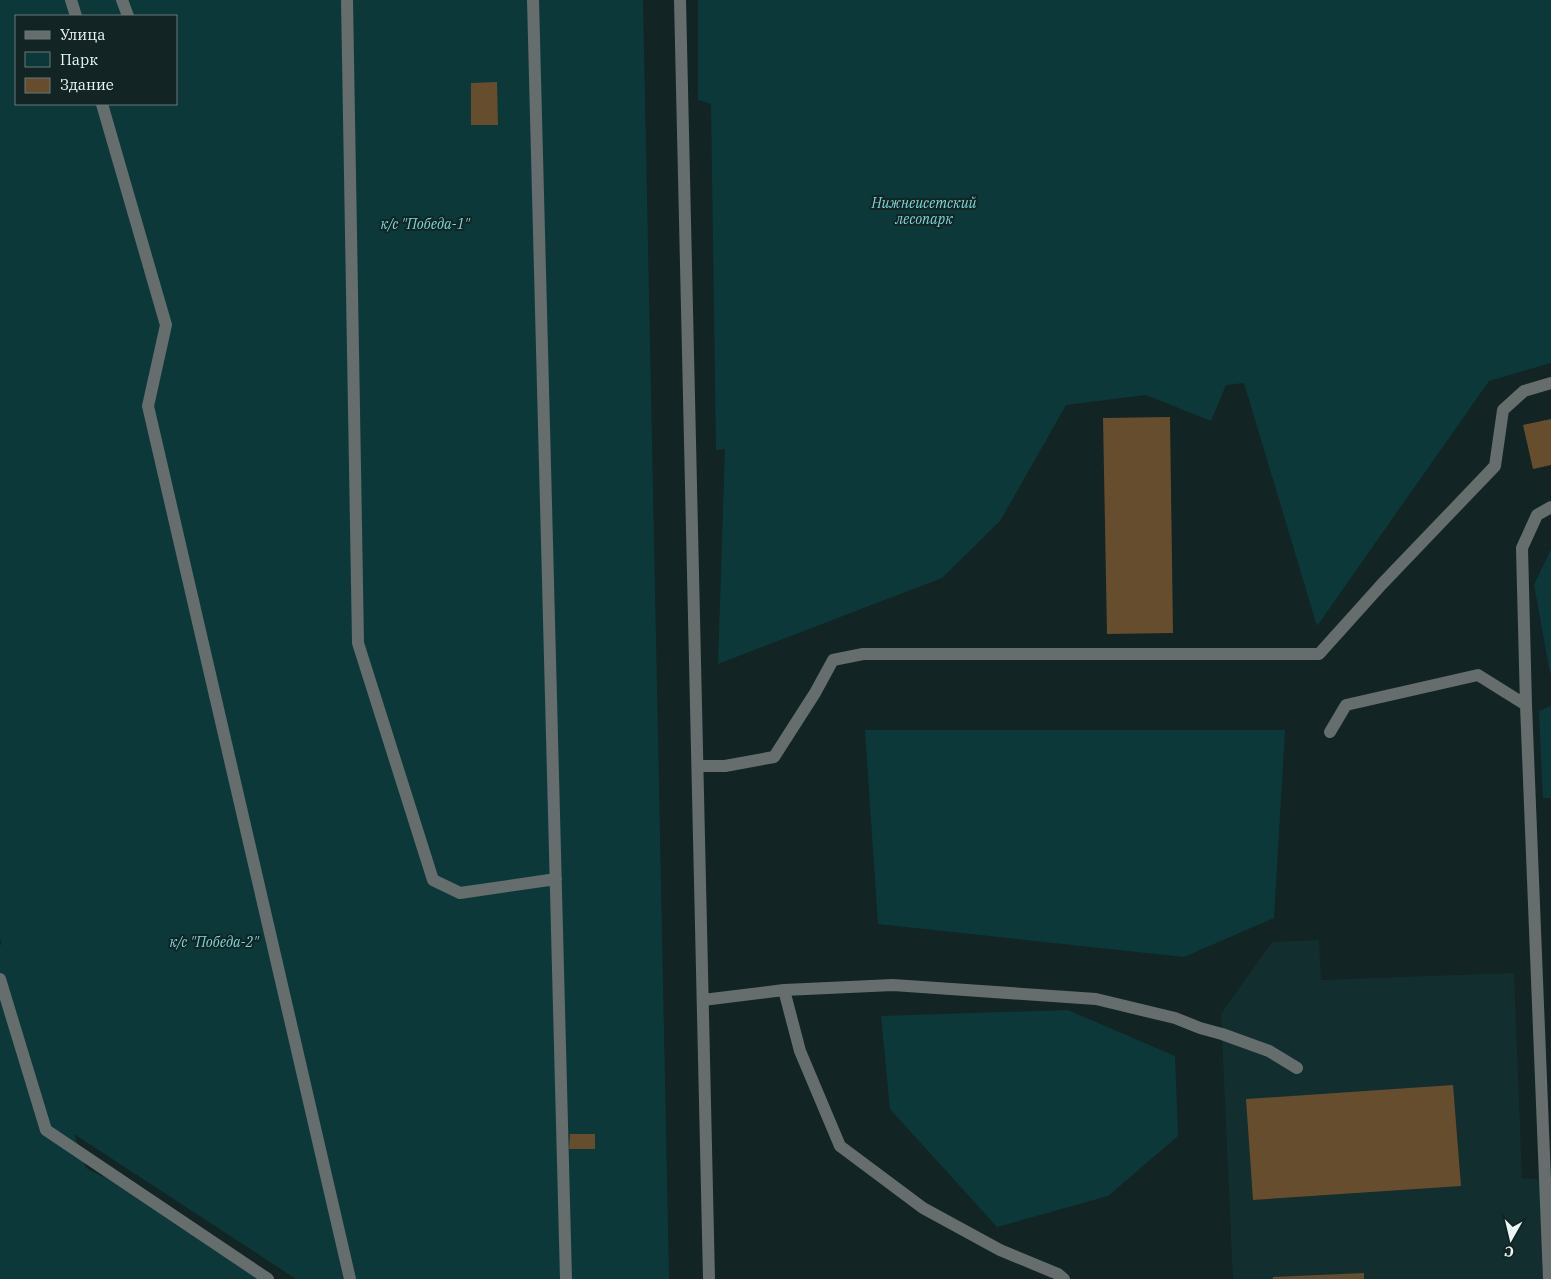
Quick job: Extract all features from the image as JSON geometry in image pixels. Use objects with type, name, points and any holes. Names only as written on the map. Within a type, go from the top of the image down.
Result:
[{"type":"street","points":[[71,0],[76,15]]},
{"type":"street","points":[[122,0],[128,15]]},
{"type":"street","points":[[347,0],[358,643],[433,880],[460,893],[556,879]]},
{"type":"street","points":[[533,0],[566,1279]]},
{"type":"street","points":[[680,0],[709,1279]]},
{"type":"street","points":[[102,105],[166,326],[148,406],[350,1279]]},
{"type":"street","points":[[698,766],[725,766],[774,757],[815,694],[834,660],[863,654],[1319,654],[1382,584],[1495,466],[1503,410],[1524,391],[1551,384]]},
{"type":"street","points":[[1549,1279],[1526,705],[1522,548],[1537,515],[1551,507]]},
{"type":"street","points":[[1330,732],[1346,705],[1478,675],[1526,705]]},
{"type":"street","points":[[0,979],[46,1130],[268,1279]]},
{"type":"street","points":[[703,1000],[784,990],[893,985],[1096,999],[1175,1018],[1222,1034],[1269,1051],[1297,1068]]},
{"type":"street","points":[[784,990],[800,1051],[840,1146],[923,1208],[1000,1250],[1058,1274],[1064,1279]]},
{"type":"shaded area","points":[[1319,940],[1321,980],[1514,973],[1522,1178],[1551,1180],[1551,1279],[1233,1279],[1221,1014],[1272,942]]},
{"type":"green space","points":[[0,0],[643,0],[669,1279],[296,1279],[74,1134],[86,1168],[195,1223],[269,1279],[0,1279],[0,943],[2,947],[0,938]]},
{"type":"green space","name":"Нижнеисетский лесопарк","points":[[698,0],[1551,0],[1551,363],[1489,381],[1317,626],[1244,383],[1226,385],[1211,421],[1146,395],[1066,405],[1000,521],[942,578],[718,664],[725,449],[716,450],[711,104],[698,100]]},
{"type":"green space","points":[[1551,549],[1551,678],[1534,585]]},
{"type":"green space","points":[[1551,706],[1551,798],[1543,798],[1539,711]]},
{"type":"green space","points":[[865,730],[1285,730],[1274,918],[1184,957],[878,924]]},
{"type":"green space","points":[[1068,1010],[1175,1056],[1178,1136],[1108,1196],[997,1227],[890,1109],[881,1016]]},
{"type":"building","points":[[497,82],[498,125],[471,125],[471,83]]},
{"type":"building","points":[[1170,417],[1173,633],[1107,634],[1103,418]]},
{"type":"building","points":[[1551,419],[1551,465],[1533,469],[1523,425]]},
{"type":"building","points":[[1453,1085],[1461,1186],[1253,1200],[1246,1099]]},
{"type":"building","points":[[570,1134],[595,1134],[595,1149],[569,1149]]},
{"type":"building","points":[[1364,1273],[1364,1279],[1273,1279],[1273,1277]]},
{"type":"park label","name":"к/с \"Победа-1\"","points":[[425,224]]},
{"type":"park label","name":"к/с \"Победа-2\"","points":[[214,942]]}]
